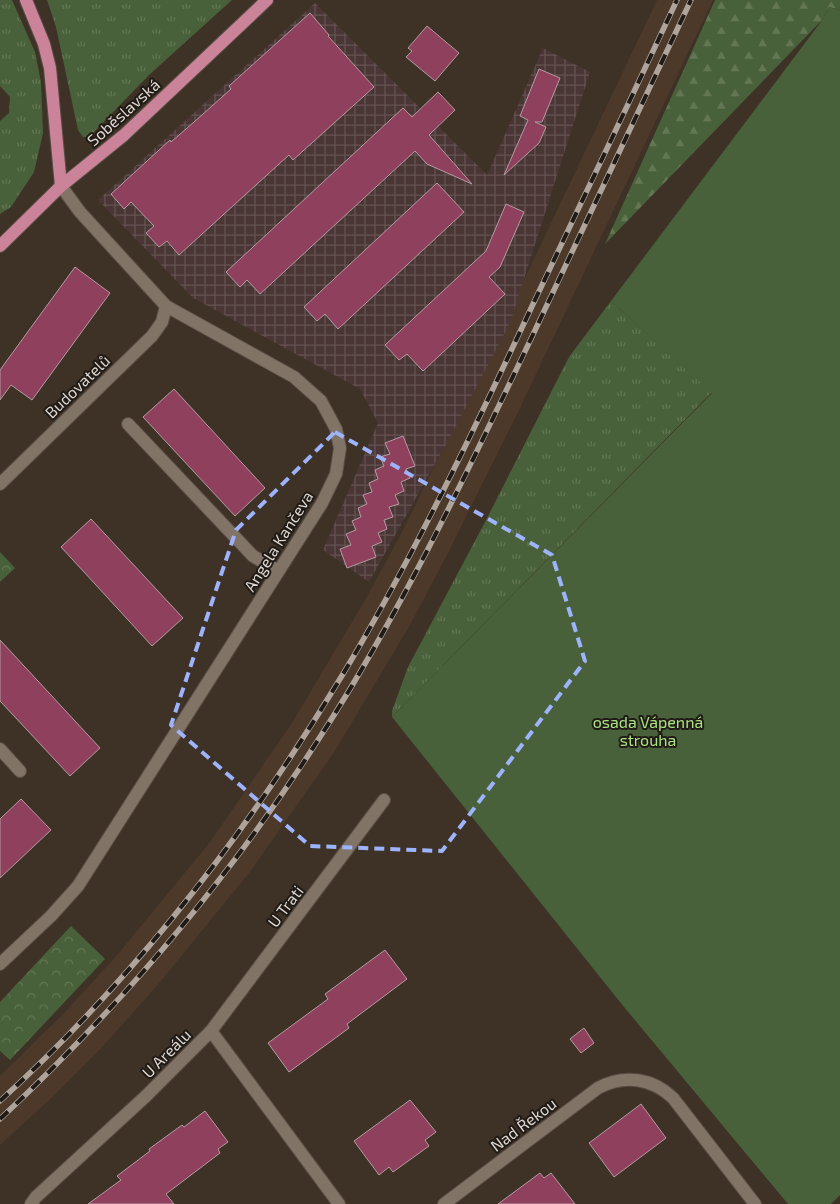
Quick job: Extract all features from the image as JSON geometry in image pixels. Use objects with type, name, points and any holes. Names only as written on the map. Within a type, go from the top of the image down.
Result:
[{"type":"main road","points":[[26,0],[44,44],[50,68],[60,186]]},
{"type":"main road","name":"Soběslavská","points":[[0,246],[60,186],[124,135],[267,0]]},
{"type":"street","name":"Angela Kančeva","points":[[0,964],[51,916],[78,886],[322,503],[336,474],[339,456],[339,440],[332,419],[321,401],[294,378],[166,306],[80,212],[60,186]]},
{"type":"street","name":"Budovatelů","points":[[0,484],[152,336],[162,322],[166,306]]},
{"type":"street","points":[[128,424],[253,556],[278,571]]},
{"type":"street","points":[[0,749],[20,771]]},
{"type":"street","name":"U Trati","points":[[211,1031],[384,800]]},
{"type":"street","name":"U Areálu","points":[[31,1204],[36,1197],[146,1096],[211,1031],[339,1204]]},
{"type":"street","name":"Nad Řekou","points":[[444,1204],[598,1088],[606,1084],[625,1080],[639,1080],[663,1088],[673,1098],[755,1204]]},
{"type":"highlighted area","points":[[335,432],[552,555],[585,661],[442,851],[310,846],[171,725],[236,530]]},
{"type":"shaded area","points":[[657,0],[713,0],[521,406],[410,625],[335,751],[250,872],[156,987],[104,1045],[47,1102],[0,1145],[0,1076],[67,1010],[118,954],[210,842],[292,723],[365,600],[402,532],[475,383]]},
{"type":"shaded area","points":[[315,3],[487,175],[543,48],[590,72],[510,323],[450,437],[369,582],[323,550],[378,423],[360,389],[193,298],[98,200]]},
{"type":"green space","points":[[0,0],[12,0],[35,52],[41,82],[43,133],[34,172],[11,207],[0,214],[0,121],[9,113],[10,97],[0,86]]},
{"type":"green space","points":[[47,0],[232,0],[149,75],[89,137],[83,137],[78,130],[56,27]]},
{"type":"green space","points":[[715,0],[840,0],[840,10],[829,7],[823,19],[605,244]]},
{"type":"green space","name":"osada Vápenná strouha","points":[[829,7],[840,10],[840,1195],[831,1204],[788,1204],[624,1007],[392,717],[712,393],[611,301],[823,19]]},
{"type":"green space","points":[[611,301],[712,392],[392,717],[392,711],[408,667],[484,524],[569,357]]},
{"type":"green space","points":[[0,552],[15,568],[0,582]]},
{"type":"green space","points":[[71,926],[105,959],[10,1060],[0,1051],[0,1002]]},
{"type":"building","points":[[310,13],[374,87],[293,160],[289,155],[179,255],[167,241],[159,247],[146,233],[154,226],[131,202],[124,209],[111,194],[170,140],[171,142],[231,89],[229,86]]},
{"type":"building","points":[[427,26],[459,53],[435,81],[406,57],[412,51],[408,48]]},
{"type":"building","points":[[539,69],[560,78],[542,122],[535,122],[546,127],[539,143],[504,175],[528,120],[520,116]]},
{"type":"building","points":[[438,92],[455,110],[429,135],[472,184],[427,164],[415,151],[260,294],[247,280],[240,287],[226,272],[403,108],[412,117]]},
{"type":"building","points":[[437,183],[464,212],[338,329],[325,314],[317,321],[304,307]]},
{"type":"building","points":[[506,204],[524,212],[500,267],[489,277],[505,294],[423,371],[407,354],[399,360],[385,345],[486,251]]},
{"type":"building","points":[[75,267],[110,293],[32,400],[11,385],[0,400],[0,370]]},
{"type":"building","points":[[174,389],[265,488],[235,516],[143,417]]},
{"type":"building","points":[[403,436],[415,466],[406,469],[410,478],[401,482],[404,491],[395,495],[399,504],[389,507],[393,517],[384,520],[387,529],[378,533],[382,542],[372,546],[376,557],[347,568],[340,549],[351,545],[346,534],[356,530],[352,521],[361,517],[358,508],[367,504],[363,495],[372,492],[369,483],[378,479],[375,470],[384,466],[380,457],[390,454],[385,443]]},
{"type":"building","points":[[91,519],[183,618],[152,646],[61,547]]},
{"type":"building","points":[[0,640],[100,748],[70,776],[0,701]]},
{"type":"building","points":[[21,799],[51,830],[0,878],[0,819]]},
{"type":"building","points":[[385,950],[407,979],[347,1024],[349,1028],[289,1072],[268,1043],[328,999],[325,994]]},
{"type":"building","points":[[584,1028],[594,1043],[581,1053],[570,1039]]},
{"type":"building","points":[[410,1100],[436,1132],[425,1140],[429,1146],[393,1172],[389,1167],[379,1175],[354,1141]]},
{"type":"building","points":[[641,1104],[666,1138],[614,1177],[589,1143]]},
{"type":"building","points":[[205,1111],[228,1142],[218,1149],[220,1153],[166,1194],[174,1204],[88,1204],[121,1180],[117,1176],[150,1151],[149,1149]]},
{"type":"building","points":[[540,1173],[544,1178],[551,1173],[575,1204],[498,1204]]},
{"type":"railway","points":[[0,1101],[50,1054],[97,1004],[187,900],[269,789],[343,674],[420,537],[467,443],[677,0]]},
{"type":"railway","points":[[0,1119],[89,1031],[172,938],[249,840],[350,690],[405,593],[456,494],[691,0]]}]
